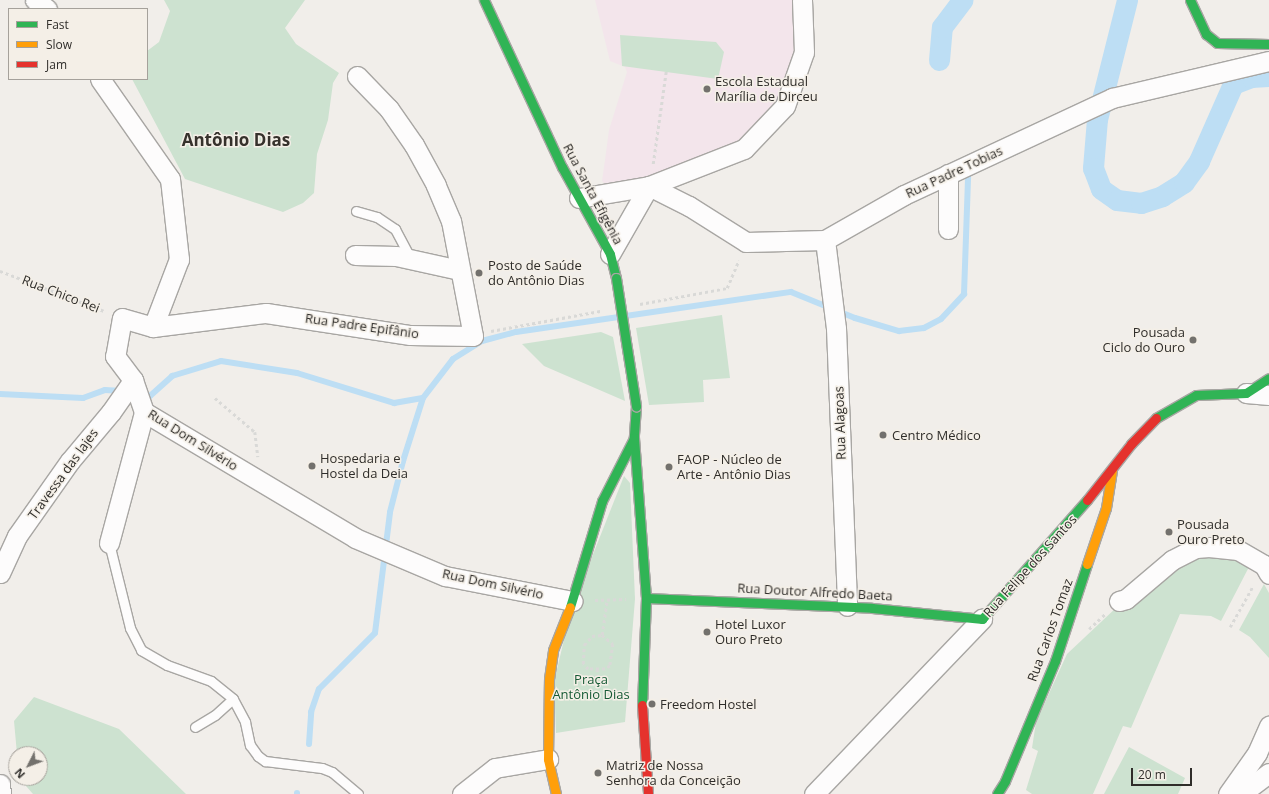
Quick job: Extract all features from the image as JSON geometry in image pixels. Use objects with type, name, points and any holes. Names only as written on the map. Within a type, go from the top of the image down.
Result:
[{"type":"street","points":[[35,0],[46,8]]},
{"type":"street","name":"Rua Santa Efigênia","points":[[484,0],[562,166],[610,254],[616,278],[636,406],[634,438]]},
{"type":"street","points":[[579,198],[649,186],[744,150],[785,106],[804,52],[802,0]]},
{"type":"street","points":[[1190,0],[1206,34],[1217,43],[1230,45],[1269,44]]},
{"type":"street","name":"Rua Padre Tobias","points":[[649,186],[689,206],[746,242],[825,240],[904,195],[1112,98],[1269,61]]},
{"type":"street","name":"Rua Padre Epifânio","points":[[152,327],[266,313],[410,335],[473,336],[468,302],[458,270],[458,248],[452,221],[436,185],[414,145],[389,109],[357,76]]},
{"type":"street","points":[[101,80],[170,179],[179,259],[152,327],[122,318]]},
{"type":"street","points":[[948,174],[948,229]]},
{"type":"street","points":[[610,254],[649,186]]},
{"type":"street","name":"Rua Alagoas","points":[[825,240],[836,328],[847,606]]},
{"type":"street","points":[[355,255],[382,254],[458,270]]},
{"type":"street","name":"Rua Dom Silvério","points":[[122,318],[115,356],[133,380],[144,412],[355,538],[446,576],[573,601]]},
{"type":"street","points":[[1246,393],[1269,378]]},
{"type":"street","name":"Travessa das lajes","points":[[2,561],[17,536],[70,461],[111,412],[133,380]]},
{"type":"street","name":"Rua Felipe dos Santos","points":[[814,794],[982,619],[1072,520],[1130,444],[1173,405],[1196,395],[1246,393],[1269,395]]},
{"type":"street","points":[[109,543],[144,412]]},
{"type":"street","points":[[634,438],[646,598],[642,727],[648,794]]},
{"type":"street","points":[[556,794],[548,759],[549,679],[553,650],[573,601],[602,501],[634,438]]},
{"type":"street","name":"Rua Carlos Tomaz","points":[[997,794],[1006,780],[1055,661],[1106,508],[1112,468]]},
{"type":"street","points":[[1119,601],[1126,599],[1172,560],[1196,548],[1210,547],[1238,550],[1266,569]]},
{"type":"street","name":"Rua Doutor Alfredo Baeta","points":[[646,598],[847,606],[982,619]]},
{"type":"street","points":[[1228,794],[1257,753],[1269,726]]},
{"type":"street","points":[[462,794],[495,768],[548,759]]},
{"type":"street","points":[[1241,794],[1269,773]]},
{"type":"street","points":[[0,784],[1,794]]},
{"type":"lane","points":[[356,211],[377,217],[395,229],[411,259]]},
{"type":"lane","points":[[109,543],[130,628],[141,650],[156,660],[211,681],[234,699],[245,722],[250,745],[258,756],[265,761],[322,768],[332,772],[358,794]]},
{"type":"lane","points":[[195,727],[215,716],[234,699]]},
{"type":"path","points":[[649,186],[666,71]]},
{"type":"path","name":"Rua Chico Rei","points":[[0,271],[122,318]]},
{"type":"path","points":[[216,398],[255,432],[261,482]]},
{"type":"path","points":[[1230,627],[1266,569]]},
{"type":"path","points":[[573,601],[646,598]]},
{"type":"path","points":[[602,635],[607,600]]},
{"type":"path","points":[[602,635],[613,644],[610,666],[597,670],[588,669],[583,664],[584,646],[592,636],[602,635]]},
{"type":"path","points":[[596,684],[597,670]]},
{"type":"shaded area","name":"Escola Estadual Marília de Dirceu","points":[[595,0],[801,0],[804,52],[785,106],[744,149],[613,192],[602,181],[609,130],[627,72],[625,67],[610,61]]},
{"type":"green space","points":[[164,0],[305,0],[285,28],[296,44],[339,73],[333,83],[328,120],[317,154],[314,193],[303,203],[283,212],[185,179],[133,80],[148,80],[148,50],[159,42],[170,11]]},
{"type":"green space","points":[[620,35],[716,42],[724,52],[718,79],[622,66]]},
{"type":"green space","points":[[722,315],[730,378],[703,380],[704,402],[649,405],[636,328]]},
{"type":"green space","points":[[601,332],[613,337],[625,401],[544,366],[522,344]]},
{"type":"green space","name":"Praça Antônio Dias","points":[[624,476],[630,483],[635,599],[625,722],[556,733],[554,682],[571,610]]},
{"type":"green space","points":[[1215,555],[1231,557],[1250,565],[1221,621],[1211,616],[1180,614],[1131,728],[1123,726],[1093,794],[1032,794],[1026,790],[1038,751],[1032,748],[1036,722],[1067,654],[1118,606],[1181,561]]},
{"type":"green space","points":[[1264,584],[1269,593],[1269,658],[1250,637],[1239,630]]},
{"type":"green space","points":[[34,697],[119,729],[186,794],[33,794],[26,786],[48,786],[48,746],[16,746],[14,721]]},
{"type":"green space","points":[[1129,747],[1185,778],[1178,794],[1104,794]]},
{"type":"waterway","points":[[939,60],[942,27],[962,0]]},
{"type":"waterway","points":[[1127,0],[1097,119],[1093,168],[1101,189],[1117,200],[1141,203],[1162,196],[1184,182],[1199,161],[1233,84],[1251,77],[1269,76]]},
{"type":"waterway","points":[[309,744],[311,712],[319,689],[375,633],[390,512],[403,461],[423,398],[453,359],[482,341],[516,332],[791,292],[855,318],[899,331],[924,328],[941,319],[964,294],[968,177]]},
{"type":"waterway","points":[[141,394],[150,396],[172,376],[221,361],[297,373],[394,403],[423,398]]},
{"type":"waterway","points":[[0,394],[83,398],[105,390],[122,391]]},
{"type":"traffic: fast","points":[[484,0],[562,167],[610,254],[616,278]]},
{"type":"traffic: fast","points":[[1190,0],[1206,34],[1217,43],[1269,44]]},
{"type":"traffic: fast","points":[[616,278],[636,406]]},
{"type":"traffic: fast","points":[[1156,418],[1196,395],[1246,393],[1269,378]]},
{"type":"traffic: fast","points":[[636,406],[634,438],[646,598],[642,705]]},
{"type":"traffic: fast","points":[[570,607],[602,501],[634,438]]},
{"type":"traffic: fast","points":[[646,598],[872,608],[982,619],[1087,500]]},
{"type":"traffic: fast","points":[[997,794],[1005,781],[1055,661],[1087,564]]},
{"type":"traffic: slow","points":[[1087,564],[1106,508],[1112,470]]},
{"type":"traffic: slow","points":[[556,794],[548,759],[549,679],[553,650],[570,607]]},
{"type":"traffic: jam","points":[[1087,500],[1131,444],[1156,418]]},
{"type":"traffic: jam","points":[[642,705],[648,794]]},
{"type":"place","name":"Escola Estadual Marília de Dirceu","points":[[707,89]]},
{"type":"place","name":"Posto de Saúde do Antônio Dias","points":[[479,273]]},
{"type":"place","name":"Pousada Ciclo do Ouro","points":[[1193,340]]},
{"type":"place","name":"Centro Médico","points":[[883,435]]},
{"type":"place","name":"Hospedaria e Hostel da Deia","points":[[312,466]]},
{"type":"place","name":"FAOP - Núcleo de Arte - Antônio Dias","points":[[669,467]]},
{"type":"place","name":"Pousada Ouro Preto","points":[[1169,532]]},
{"type":"place","name":"Hotel Luxor Ouro Preto","points":[[707,632]]},
{"type":"place","name":"Freedom Hostel","points":[[652,704]]},
{"type":"place","name":"Matriz de Nossa Senhora da Conceição","points":[[598,773]]},
{"type":"district","name":"Antônio Dias","points":[[236,140]]}]
